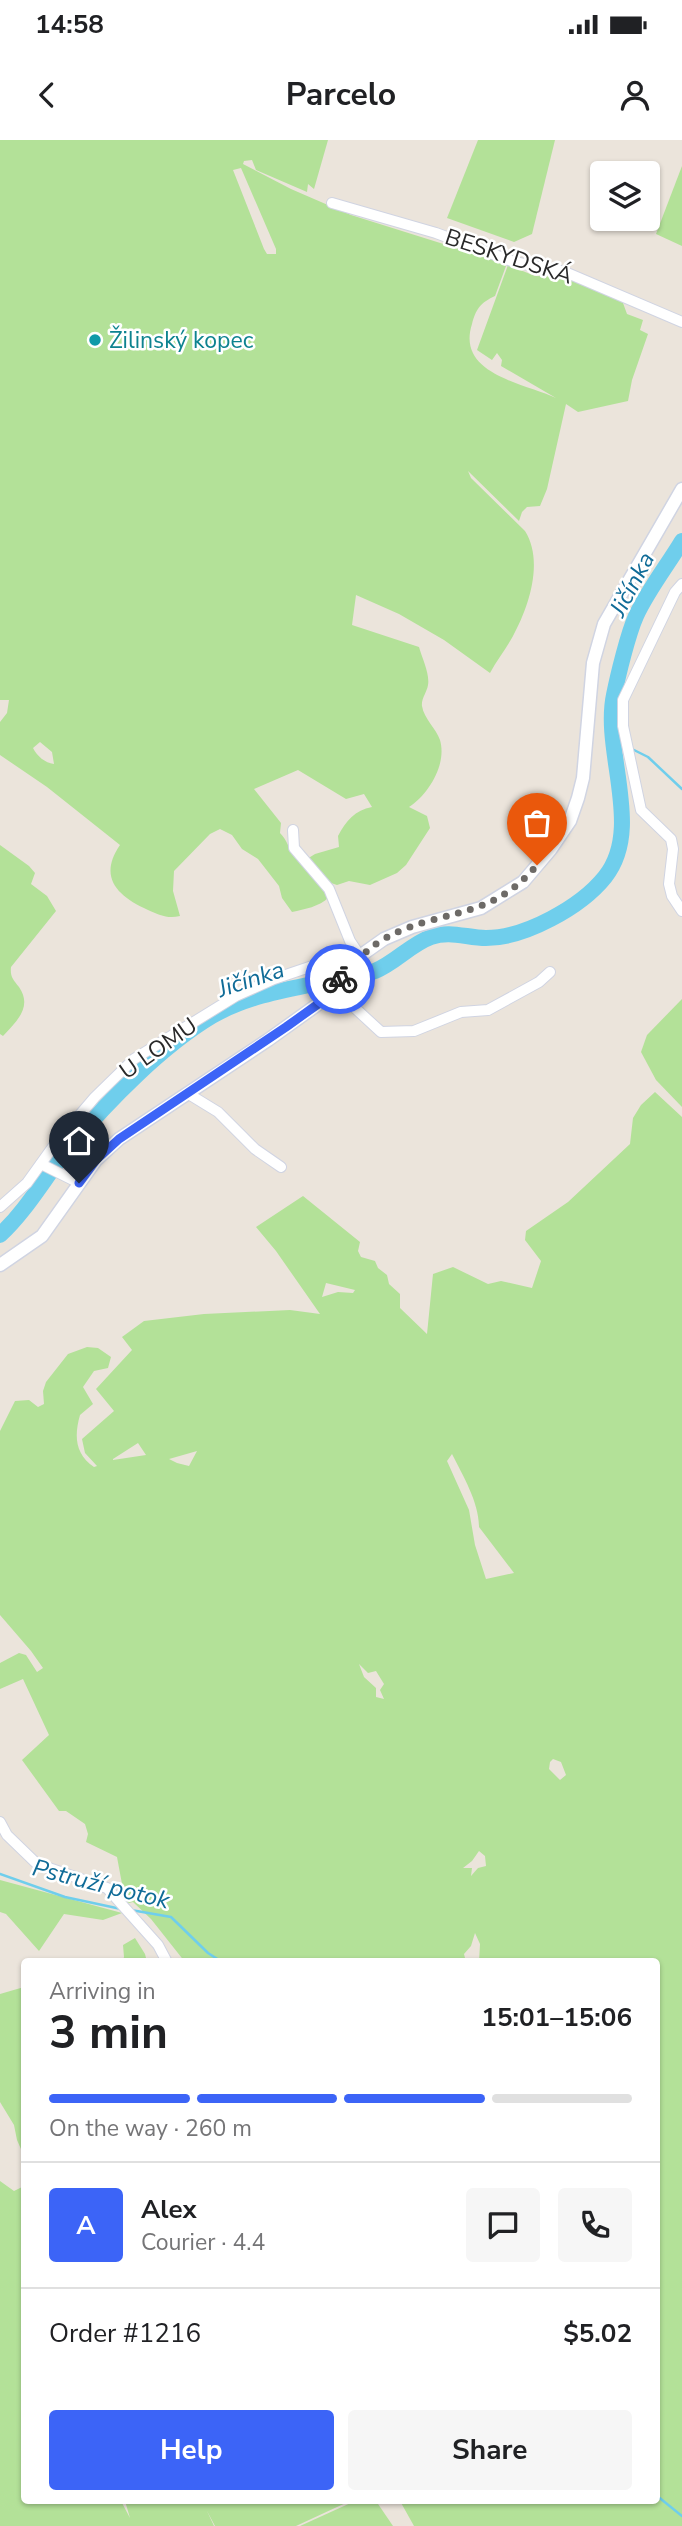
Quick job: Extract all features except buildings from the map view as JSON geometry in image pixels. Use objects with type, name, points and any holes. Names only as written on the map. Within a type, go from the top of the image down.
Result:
[{"type":"street","name":"BESKYDSKÁ","points":[[332,203],[436,233],[514,262],[565,272],[682,322]]},
{"type":"street","points":[[0,1265],[42,1236],[96,1160],[119,1139],[268,1040],[323,999],[357,960],[384,939],[412,927],[472,911],[523,882],[570,821],[583,778],[593,663],[604,624],[682,489]]},
{"type":"street","points":[[682,584],[675,592],[623,701],[623,726],[641,810],[668,835],[673,844],[669,884],[672,896],[682,911]]},
{"type":"street","points":[[293,830],[294,848],[329,889],[357,960]]},
{"type":"street","name":"U LOMU","points":[[0,1207],[27,1183],[95,1097],[134,1059],[245,992],[274,979],[342,956],[357,960]]},
{"type":"street","points":[[323,999],[343,997],[381,1032],[414,1031],[461,1012],[488,1010],[539,982],[550,972]]},
{"type":"street","points":[[187,1093],[218,1112],[255,1149],[281,1167]]},
{"type":"street","points":[[41,1164],[79,1183]]},
{"type":"street","points":[[0,1822],[7,1835],[37,1864],[107,1888],[158,1945],[165,1958]]},
{"type":"green space","points":[[0,140],[328,140],[314,189],[308,184],[307,192],[256,170],[252,160],[244,161],[243,164],[291,189],[351,215],[504,263],[506,266],[495,296],[477,310],[472,324],[470,341],[474,355],[496,374],[556,398],[501,366],[502,360],[497,353],[492,360],[477,350],[508,265],[535,276],[565,277],[603,289],[623,303],[627,314],[643,320],[640,330],[648,334],[632,380],[628,401],[578,412],[566,404],[547,489],[540,506],[527,507],[519,521],[468,471],[471,478],[525,531],[533,556],[532,584],[524,612],[490,673],[444,640],[399,614],[356,595],[352,625],[419,647],[428,681],[422,706],[440,740],[441,759],[435,778],[409,807],[427,816],[430,828],[406,865],[397,873],[370,885],[349,881],[337,885],[331,883],[307,859],[339,847],[338,836],[348,821],[372,807],[364,794],[346,799],[298,770],[254,789],[281,823],[280,833],[295,857],[318,880],[329,897],[307,909],[292,912],[282,898],[279,886],[258,859],[242,849],[232,835],[220,829],[210,834],[174,871],[173,891],[180,916],[167,917],[148,910],[127,898],[114,884],[111,867],[120,845],[47,787],[0,755],[0,722],[7,713],[9,700],[0,700]],"holes":[[[241,168],[276,249],[276,254],[267,254],[264,249],[233,170]],[[40,742],[52,752],[54,764],[44,761],[33,748]]]},
{"type":"green space","points":[[478,140],[555,140],[532,234],[514,242],[447,218]]},
{"type":"green space","points":[[682,166],[682,246],[656,234],[660,231],[660,224]]},
{"type":"green space","points":[[0,845],[35,873],[31,884],[47,896],[56,911],[11,967],[12,978],[23,994],[24,1008],[3,1036],[0,1034]]},
{"type":"green space","points":[[682,999],[682,1107],[656,1080],[641,1052],[647,1035]]},
{"type":"green space","points":[[655,1092],[682,1117],[682,2526],[414,2526],[402,2504],[660,2504],[660,1958],[479,1958],[480,1944],[475,1933],[471,1946],[464,1954],[465,1958],[182,1958],[151,1919],[133,1902],[125,1900],[117,1857],[86,1842],[88,1834],[85,1824],[66,1811],[59,1811],[22,1760],[49,1735],[23,1679],[0,1689],[0,1663],[19,1653],[26,1655],[37,1672],[43,1668],[0,1615],[0,1431],[15,1401],[29,1400],[38,1407],[44,1404],[43,1391],[46,1382],[68,1354],[87,1347],[98,1348],[111,1357],[108,1368],[94,1371],[83,1387],[93,1404],[80,1415],[77,1430],[78,1444],[83,1456],[94,1467],[97,1466],[85,1453],[82,1439],[114,1411],[96,1389],[132,1350],[122,1337],[144,1321],[204,1314],[290,1310],[320,1314],[256,1227],[303,1196],[360,1242],[358,1251],[361,1257],[375,1261],[378,1268],[387,1275],[389,1284],[400,1294],[400,1308],[427,1334],[433,1274],[453,1267],[488,1284],[501,1281],[532,1288],[541,1261],[525,1240],[526,1231],[568,1202],[630,1144],[633,1118],[641,1105]],"holes":[[[326,1283],[355,1290],[353,1293],[338,1292],[322,1297]],[[138,1443],[146,1455],[113,1460]],[[197,1451],[189,1466],[169,1459]],[[452,1454],[473,1499],[479,1527],[514,1573],[486,1579],[475,1545],[469,1510],[447,1461]],[[359,1664],[368,1673],[376,1671],[384,1684],[380,1690],[384,1699],[376,1697],[376,1688],[364,1677]],[[553,1759],[561,1762],[566,1775],[560,1780],[549,1769]],[[479,1851],[485,1856],[486,1866],[478,1868],[471,1876],[472,1868],[463,1868]]]},
{"type":"green space","points":[[0,1880],[122,1913],[103,1920],[64,1914],[39,1951],[6,1914],[0,1912]]},
{"type":"green space","points":[[135,1938],[146,1958],[124,1958],[123,1945]]},
{"type":"green space","points":[[21,1988],[21,2149],[14,2125],[0,2102],[0,1994]]},
{"type":"green space","points":[[0,2181],[14,2191],[21,2188],[21,2504],[123,2504],[130,2518],[126,2504],[344,2504],[296,2526],[215,2526],[207,2511],[214,2526],[0,2526]]},
{"type":"green space","points":[[348,2504],[378,2504],[393,2526],[300,2526]]},
{"type":"waterway","name":"Jičínka","points":[[0,1235],[71,1145],[119,1092],[174,1042],[212,1016],[257,997],[375,971],[417,944],[438,935],[486,938],[518,933],[551,919],[595,888],[605,877],[616,857],[621,836],[622,813],[612,717],[621,666],[636,616],[682,541]]},
{"type":"waterway","points":[[612,739],[624,745]]},
{"type":"waterway","points":[[630,748],[648,757],[682,789]]},
{"type":"waterway","name":"Pstruží potok","points":[[0,1874],[65,1897],[121,1909]]},
{"type":"waterway","name":"Pstruží potok","points":[[131,1910],[171,1917],[216,1958]]},
{"type":"waterway","name":"Pstruží potok","points":[[660,2498],[682,2516]]},
{"type":"way so far","points":[[340,979],[360,956],[384,939],[412,927],[481,908],[518,886],[537,865]]},
{"type":"place","name":"Žilinský kopec","points":[[95,340]]},
{"type":"route","points":[[79,1183],[96,1160],[133,1128],[321,1002],[340,979]]}]
